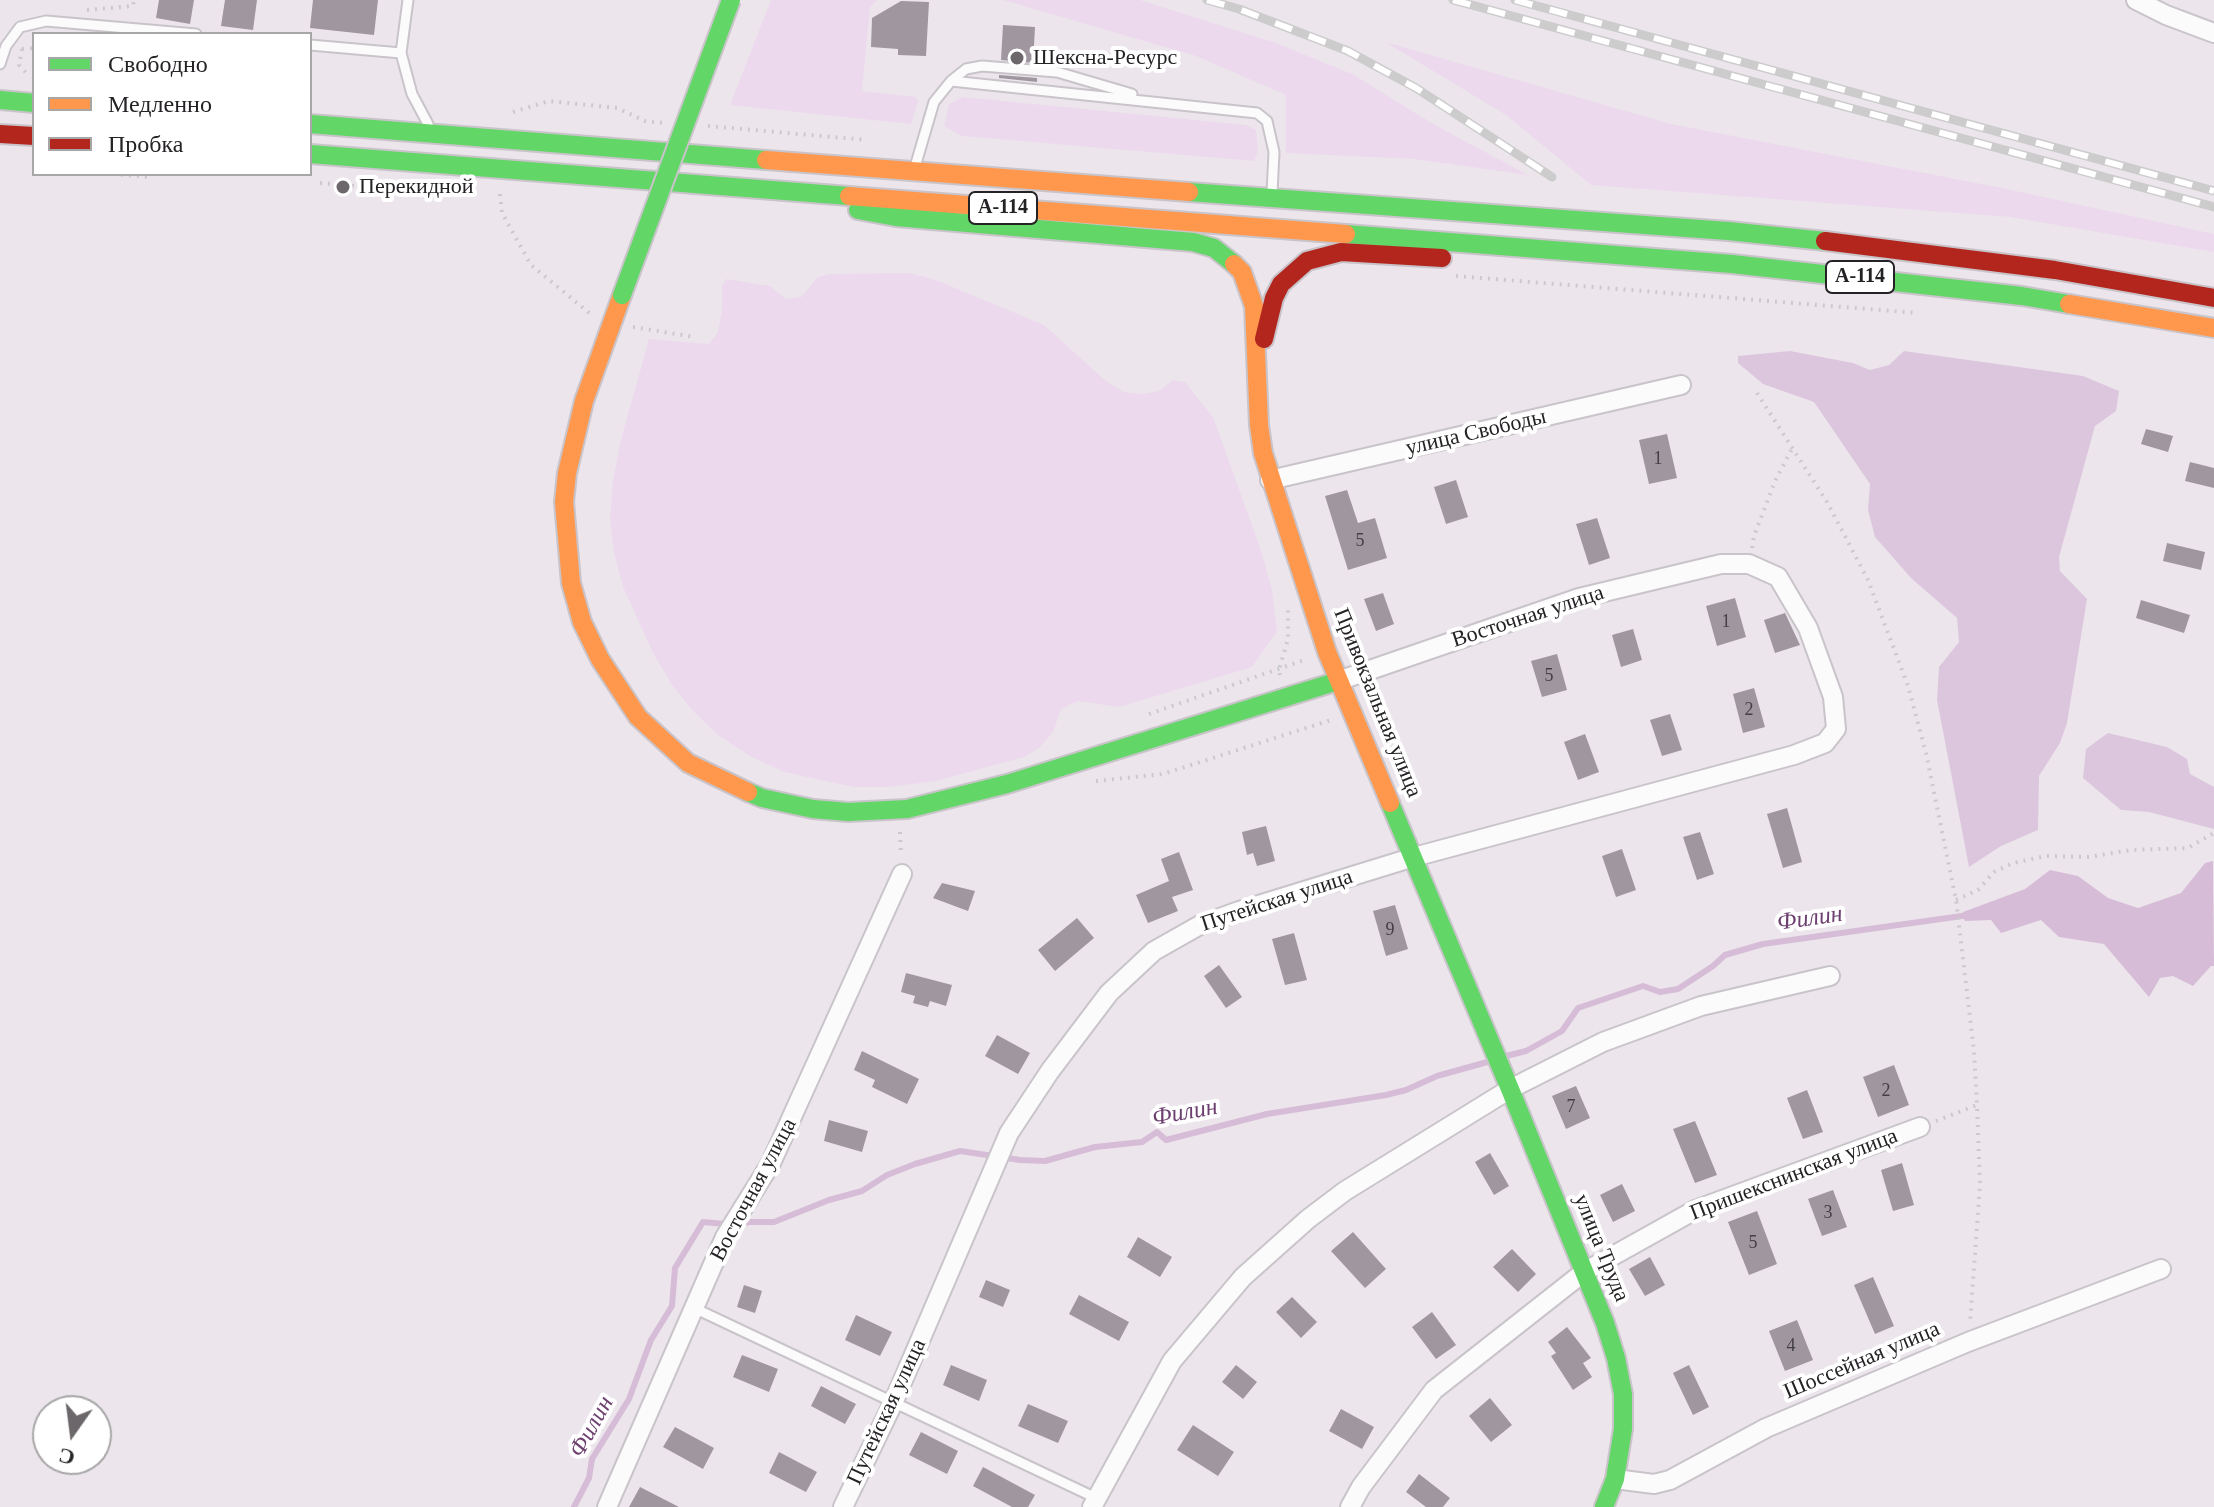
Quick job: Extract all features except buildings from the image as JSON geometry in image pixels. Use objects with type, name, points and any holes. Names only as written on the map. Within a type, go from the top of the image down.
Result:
[{"type":"main road","points":[[731,0],[584,401],[567,473],[564,502],[571,583],[589,638],[626,701],[659,738],[688,763],[718,779],[762,798],[813,809],[856,812],[907,809],[1007,784],[1338,681]]},
{"type":"main road","points":[[0,100],[32,103]]},
{"type":"main road","name":"А-114","points":[[312,124],[913,172],[1728,231],[1919,251],[2055,270],[2214,298]]},
{"type":"main road","points":[[0,134],[32,136]]},
{"type":"main road","name":"А-114","points":[[312,154],[1732,264],[1911,282],[2103,308],[2214,328]]},
{"type":"main road","points":[[740,188],[896,217],[1193,242],[1214,248],[1242,272],[1249,287],[1256,324],[1257,370]]},
{"type":"main road","points":[[1257,370],[1268,317],[1281,284],[1307,261],[1341,252],[1685,276],[1872,294],[2103,308]]},
{"type":"main road","name":"Привокзальная улица","points":[[1257,370],[1259,425],[1270,480],[1338,681],[1491,1044]]},
{"type":"main road","name":"улица Труда","points":[[1491,1044],[1605,1323],[1620,1377],[1623,1429],[1615,1479]]},
{"type":"main road","points":[[1604,1507],[1615,1479]]},
{"type":"street","points":[[2136,0],[2214,33]]},
{"type":"street","name":"улица Свободы","points":[[1270,480],[1681,385]]},
{"type":"street","name":"Восточная улица","points":[[1338,681],[1579,598],[1721,564],[1749,564]]},
{"type":"street","name":"Путейская улица","points":[[843,1507],[894,1401],[1009,1133],[1050,1071],[1109,993],[1154,951],[1213,920],[1414,857],[1794,755],[1825,743],[1836,729],[1833,697],[1808,628],[1778,577],[1749,564]]},
{"type":"street","name":"Восточная улица","points":[[607,1507],[725,1237],[771,1163],[902,874]]},
{"type":"street","points":[[1094,1503],[1172,1361],[1243,1277],[1308,1219],[1345,1191],[1510,1089],[1603,1042],[1701,1006],[1830,976]]},
{"type":"street","name":"Пришекснинская улица","points":[[1350,1507],[1361,1487],[1434,1390],[1584,1272],[1695,1210],[1920,1127]]},
{"type":"street","name":"Шоссейная улица","points":[[1615,1479],[1645,1484],[1670,1480],[1766,1428],[1968,1342],[2161,1269]]},
{"type":"lane","points":[[408,0],[401,53],[412,94],[434,134]]},
{"type":"lane","points":[[0,64],[6,46],[20,27],[46,21],[173,32]]},
{"type":"lane","points":[[312,45],[401,53]]},
{"type":"lane","points":[[913,172],[934,102],[951,81],[973,66],[1057,72],[1156,101]]},
{"type":"lane","points":[[951,81],[1257,113],[1267,121],[1274,152],[1272,197]]},
{"type":"lane","points":[[694,1308],[894,1401],[1094,1503]]},
{"type":"path","points":[[22,49],[19,65],[32,78]]},
{"type":"path","points":[[500,188],[502,213],[531,265],[597,318]]},
{"type":"path","points":[[1441,274],[1932,314]]},
{"type":"path","points":[[627,326],[695,337]]},
{"type":"path","points":[[1757,393],[1827,502],[1868,580],[1908,686],[1926,753],[1956,900],[1974,1051],[1980,1185],[1968,1342]]},
{"type":"path","points":[[1749,564],[1754,536],[1775,481],[1793,447]]},
{"type":"path","points":[[1279,670],[1288,639],[1287,599]]},
{"type":"path","points":[[1146,715],[1295,664]]},
{"type":"path","points":[[1086,783],[1163,774],[1317,725]]},
{"type":"path","points":[[900,829],[902,874]]},
{"type":"path","points":[[1956,900],[1978,890],[1994,872],[2013,863],[2046,856],[2089,857],[2131,850],[2188,848],[2214,833]]},
{"type":"path","points":[[1920,1127],[1977,1105]]},
{"type":"shaded area","points":[[771,0],[877,0],[870,7],[862,91],[916,97],[918,101],[911,124],[730,105]]},
{"type":"shaded area","points":[[1003,0],[1140,0],[1276,43],[1352,74],[1435,125],[1528,175],[1414,159],[1286,153],[1286,95],[1196,56]]},
{"type":"shaded area","points":[[1385,42],[1671,124],[2007,189],[2214,234],[2214,252],[2010,217],[1591,185],[1506,115]]},
{"type":"shaded area","points":[[963,97],[1246,125],[1256,130],[1258,151],[1254,161],[962,136],[944,126],[949,104]]},
{"type":"shaded area","points":[[909,273],[936,280],[1044,325],[1107,382],[1124,392],[1143,394],[1159,391],[1173,380],[1185,382],[1213,417],[1261,550],[1272,590],[1277,631],[1252,667],[1119,707],[1078,701],[1061,709],[1053,732],[1039,748],[1024,757],[936,781],[888,787],[854,787],[784,772],[750,756],[718,735],[693,711],[672,685],[653,653],[623,587],[614,553],[610,518],[613,481],[620,443],[649,339],[709,344],[718,332],[722,286],[726,279],[770,286],[786,299],[801,297],[818,277],[830,274]]},
{"type":"shaded area","points":[[1790,351],[1853,363],[1870,370],[1889,365],[1904,351],[2083,376],[2119,391],[2116,411],[2095,426],[2059,557],[2060,571],[2087,599],[2067,723],[2060,743],[2039,776],[2038,830],[2001,846],[1969,867],[1937,700],[1939,667],[1959,642],[1957,618],[1911,578],[1875,537],[1868,510],[1870,484],[1814,402],[1763,384],[1738,363],[1738,356]]},
{"type":"shaded area","points":[[2108,733],[2167,747],[2187,759],[2190,774],[2214,787],[2214,829],[2149,812],[2121,810],[2083,778],[2086,749]]},
{"type":"shaded area","points":[[2213,861],[2214,966],[2193,986],[2173,976],[2160,978],[2149,997],[2104,944],[2059,937],[2041,920],[2001,933],[1991,920],[1965,921],[1962,917],[1963,912],[2025,889],[2050,870],[2078,876],[2108,898],[2138,908],[2181,893],[2205,863]]},
{"type":"waterway","name":"Филин","points":[[1502,1057],[1526,1051],[1562,1031],[1578,1008],[1643,986],[1660,992],[1678,989],[1725,955],[1763,944],[1969,915]]},
{"type":"waterway","name":"Филин","points":[[574,1507],[589,1478],[592,1459],[629,1399],[651,1340],[672,1306],[675,1268],[703,1222],[736,1225],[774,1222],[829,1200],[862,1191],[887,1175],[915,1164],[960,1151],[1045,1161],[1095,1147],[1142,1142],[1157,1132],[1166,1140],[1267,1114],[1386,1095],[1491,1061]]},
{"type":"railway","points":[[1207,0],[1239,9],[1348,51],[1416,88],[1552,177]]},
{"type":"railway","points":[[1453,0],[2214,207]]},
{"type":"railway","points":[[1515,0],[2214,191]]},
{"type":"traffic: fast","points":[[622,295],[731,0]]},
{"type":"traffic: fast","points":[[0,100],[32,103]]},
{"type":"traffic: fast","points":[[312,124],[766,160]]},
{"type":"traffic: fast","points":[[312,154],[849,196]]},
{"type":"traffic: fast","points":[[1189,192],[1728,231],[1825,241]]},
{"type":"traffic: fast","points":[[858,210],[896,217],[1193,242],[1214,248],[1234,264]]},
{"type":"traffic: fast","points":[[1346,234],[1732,264],[2022,296],[2069,304]]},
{"type":"traffic: fast","points":[[748,792],[813,809],[848,812],[907,809],[1007,784],[1338,681]]},
{"type":"traffic: fast","points":[[1390,803],[1510,1089],[1605,1323],[1616,1358],[1623,1394],[1623,1429],[1615,1479],[1604,1507]]},
{"type":"traffic: slow","points":[[766,160],[1189,192]]},
{"type":"traffic: slow","points":[[849,196],[1346,234]]},
{"type":"traffic: slow","points":[[1234,264],[1242,272],[1254,306],[1263,453],[1327,652],[1390,803]]},
{"type":"traffic: slow","points":[[622,295],[584,401],[567,473],[564,502],[571,583],[582,622],[600,659],[638,717],[688,763],[748,792]]},
{"type":"traffic: slow","points":[[2069,304],[2214,328]]},
{"type":"traffic: jam","points":[[0,134],[32,136]]},
{"type":"traffic: jam","points":[[1825,241],[2055,270],[2214,298]]},
{"type":"traffic: jam","points":[[1264,339],[1274,298],[1281,284],[1307,261],[1341,252],[1442,258]]},
{"type":"place","name":"Шексна-Ресурс","points":[[1017,58]]},
{"type":"place","name":"Перекидной","points":[[343,187]]}]
